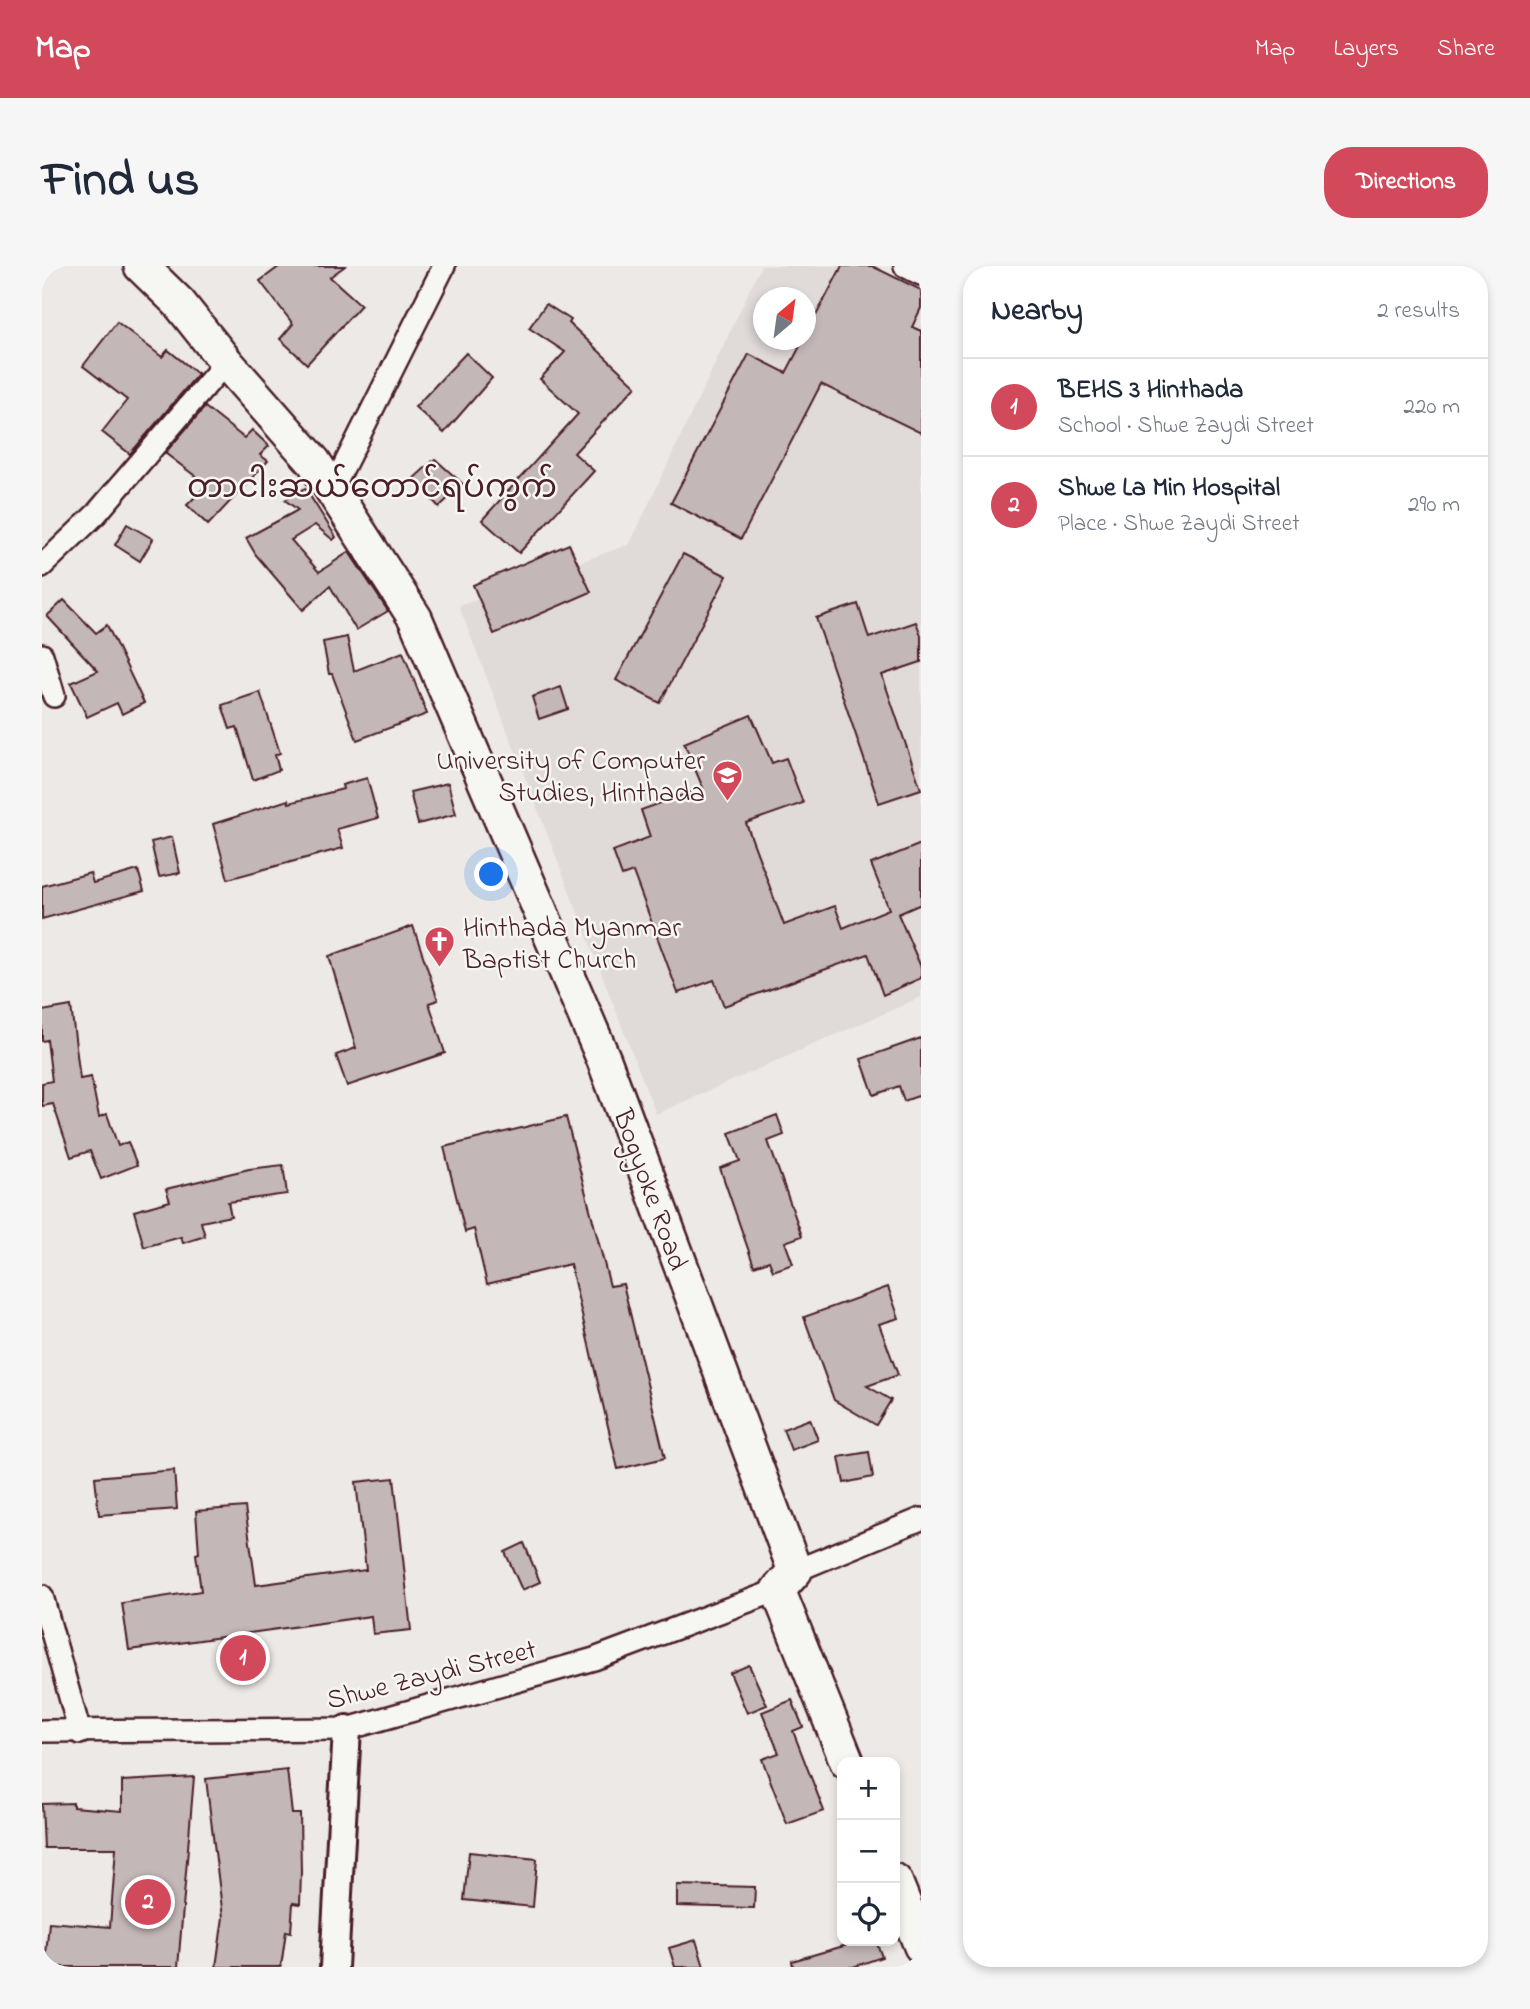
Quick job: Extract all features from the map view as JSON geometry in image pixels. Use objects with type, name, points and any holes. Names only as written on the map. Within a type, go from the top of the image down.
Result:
[{"type":"main road","name":"Bogyoke Road","points":[[141,266],[179,303],[226,362],[314,462],[415,618],[604,1060],[845,1757]]},
{"type":"main road","points":[[896,1883],[921,1946]]},
{"type":"street","points":[[332,490],[444,266]]},
{"type":"street","points":[[905,266],[921,274]]},
{"type":"street","points":[[42,566],[96,514],[226,362]]},
{"type":"street","points":[[42,655],[54,696]]},
{"type":"street","name":"Shwe Zaydi Street","points":[[42,1731],[79,1733],[346,1729],[594,1659],[786,1581],[921,1519]]},
{"type":"street","points":[[42,1596],[79,1733]]},
{"type":"street","points":[[334,1967],[346,1729]]},
{"type":"shaded area","name":"University of Computer Studies, Hinthada","points":[[761,266],[852,266],[921,302],[921,997],[656,1114],[459,606],[630,544]]},
{"type":"building","points":[[280,266],[345,266],[330,277],[361,305],[307,364],[280,339],[293,324],[260,281]]},
{"type":"building","points":[[842,266],[872,266],[921,290],[921,308],[912,327],[921,331],[921,433],[821,384],[741,539],[671,503],[749,354],[786,373],[798,350],[816,350],[816,316]]},
{"type":"building","points":[[546,304],[571,320],[569,323],[636,386],[574,453],[594,471],[519,553],[482,520],[578,414],[540,379],[565,352],[529,328]]},
{"type":"building","points":[[117,322],[162,357],[168,350],[198,374],[130,454],[102,432],[127,400],[83,366]]},
{"type":"building","points":[[466,353],[492,378],[444,433],[415,407]]},
{"type":"building","points":[[205,407],[244,438],[252,430],[269,446],[260,455],[268,461],[208,525],[187,505],[207,485],[165,453]]},
{"type":"building","points":[[435,459],[463,484],[439,507],[413,479]]},
{"type":"building","points":[[305,488],[336,537],[333,540],[315,525],[291,540],[319,572],[349,552],[388,611],[356,630],[330,586],[303,610],[256,555],[246,538],[298,510],[285,500]]},
{"type":"building","points":[[127,524],[153,539],[140,561],[115,545]]},
{"type":"building","points":[[569,544],[591,592],[494,634],[473,585]]},
{"type":"building","points":[[683,554],[727,576],[660,703],[616,680]]},
{"type":"building","points":[[64,600],[96,633],[107,625],[144,703],[122,714],[117,703],[87,717],[71,683],[98,671],[47,616]]},
{"type":"building","points":[[858,604],[869,638],[916,622],[921,635],[921,662],[882,675],[921,789],[879,803],[816,618]]},
{"type":"building","points":[[347,637],[354,671],[403,652],[427,714],[357,740],[332,674],[329,674],[323,642]]},
{"type":"building","points":[[561,687],[568,709],[539,719],[532,697]]},
{"type":"building","points":[[260,692],[280,753],[275,755],[279,770],[253,780],[237,727],[230,729],[222,705]]},
{"type":"building","points":[[751,715],[772,763],[786,758],[803,803],[746,823],[784,925],[835,906],[843,928],[889,909],[871,864],[921,844],[921,904],[898,914],[921,967],[921,978],[883,995],[868,954],[724,1006],[714,980],[678,993],[633,872],[622,876],[613,851],[650,837],[641,810],[703,788],[684,743]]},
{"type":"building","points":[[367,778],[378,818],[337,829],[343,848],[228,879],[213,824],[288,800],[289,803],[343,789],[342,785]]},
{"type":"building","points":[[448,783],[456,814],[418,824],[410,792]]},
{"type":"building","points":[[172,837],[180,873],[159,877],[151,842]]},
{"type":"building","points":[[138,870],[144,891],[42,919],[42,886],[90,873],[93,883]]},
{"type":"building","points":[[413,926],[438,1000],[429,1003],[445,1053],[347,1086],[336,1055],[356,1048],[329,956]]},
{"type":"building","points":[[71,1006],[80,1079],[91,1077],[99,1117],[107,1114],[118,1146],[128,1142],[137,1165],[101,1179],[90,1151],[71,1157],[53,1104],[42,1106],[42,1083],[52,1081],[47,1040],[42,1041],[42,1011]]},
{"type":"building","points":[[921,1038],[921,1095],[904,1101],[899,1086],[874,1095],[861,1059]]},
{"type":"building","points":[[777,1115],[784,1135],[768,1141],[802,1236],[785,1242],[793,1264],[773,1271],[769,1261],[754,1266],[720,1168],[740,1161],[729,1133]]},
{"type":"building","points":[[566,1117],[610,1286],[623,1284],[665,1458],[618,1469],[570,1264],[487,1284],[474,1229],[465,1232],[444,1147]]},
{"type":"building","points":[[283,1165],[287,1194],[228,1202],[231,1216],[201,1222],[205,1236],[183,1243],[181,1237],[144,1247],[134,1211],[170,1201],[166,1189],[249,1169]]},
{"type":"building","points":[[888,1287],[899,1318],[879,1324],[898,1375],[867,1386],[891,1400],[876,1425],[834,1400],[804,1317]]},
{"type":"building","points":[[810,1419],[818,1440],[791,1450],[783,1429]]},
{"type":"building","points":[[869,1452],[873,1477],[844,1483],[839,1457]]},
{"type":"building","points":[[174,1470],[177,1509],[99,1515],[95,1477]]},
{"type":"building","points":[[394,1478],[411,1630],[373,1634],[371,1616],[129,1650],[122,1603],[201,1591],[196,1554],[199,1553],[196,1511],[245,1507],[256,1585],[366,1570],[356,1482]]},
{"type":"building","points":[[524,1543],[540,1582],[522,1590],[505,1552]]},
{"type":"building","points":[[749,1665],[767,1705],[747,1713],[730,1673]]},
{"type":"building","points":[[792,1700],[803,1727],[793,1731],[824,1811],[787,1824],[762,1759],[779,1753],[762,1712]]},
{"type":"building","points":[[287,1770],[292,1814],[300,1814],[301,1872],[300,1904],[293,1903],[291,1932],[286,1931],[281,1967],[216,1967],[223,1917],[206,1779]]},
{"type":"building","points":[[194,1777],[178,1967],[45,1967],[49,1922],[110,1927],[116,1848],[44,1848],[42,1804],[73,1803],[73,1807],[122,1811],[122,1781]]},
{"type":"building","points":[[469,1852],[537,1859],[533,1907],[464,1900]]},
{"type":"building","points":[[677,1885],[755,1887],[754,1908],[677,1906]]},
{"type":"building","points":[[696,1940],[704,1967],[675,1967],[669,1948]]},
{"type":"building","points":[[844,1946],[878,1946],[882,1957],[853,1967],[793,1967],[792,1961]]},
{"type":"place","name":"University of Computer Studies, Hinthada","points":[[728,802]]},
{"type":"place","name":"Hinthada Myanmar Baptist Church","points":[[440,969]]},
{"type":"place","name":"BEHS 3 Hinthada","points":[[243,1658]]},
{"type":"place","name":"Shwe La Min Hospital","points":[[148,1902]]},
{"type":"district","name":"တာငါးဆယ်တောင်ရပ်ကွက်","points":[[372,486]]}]
